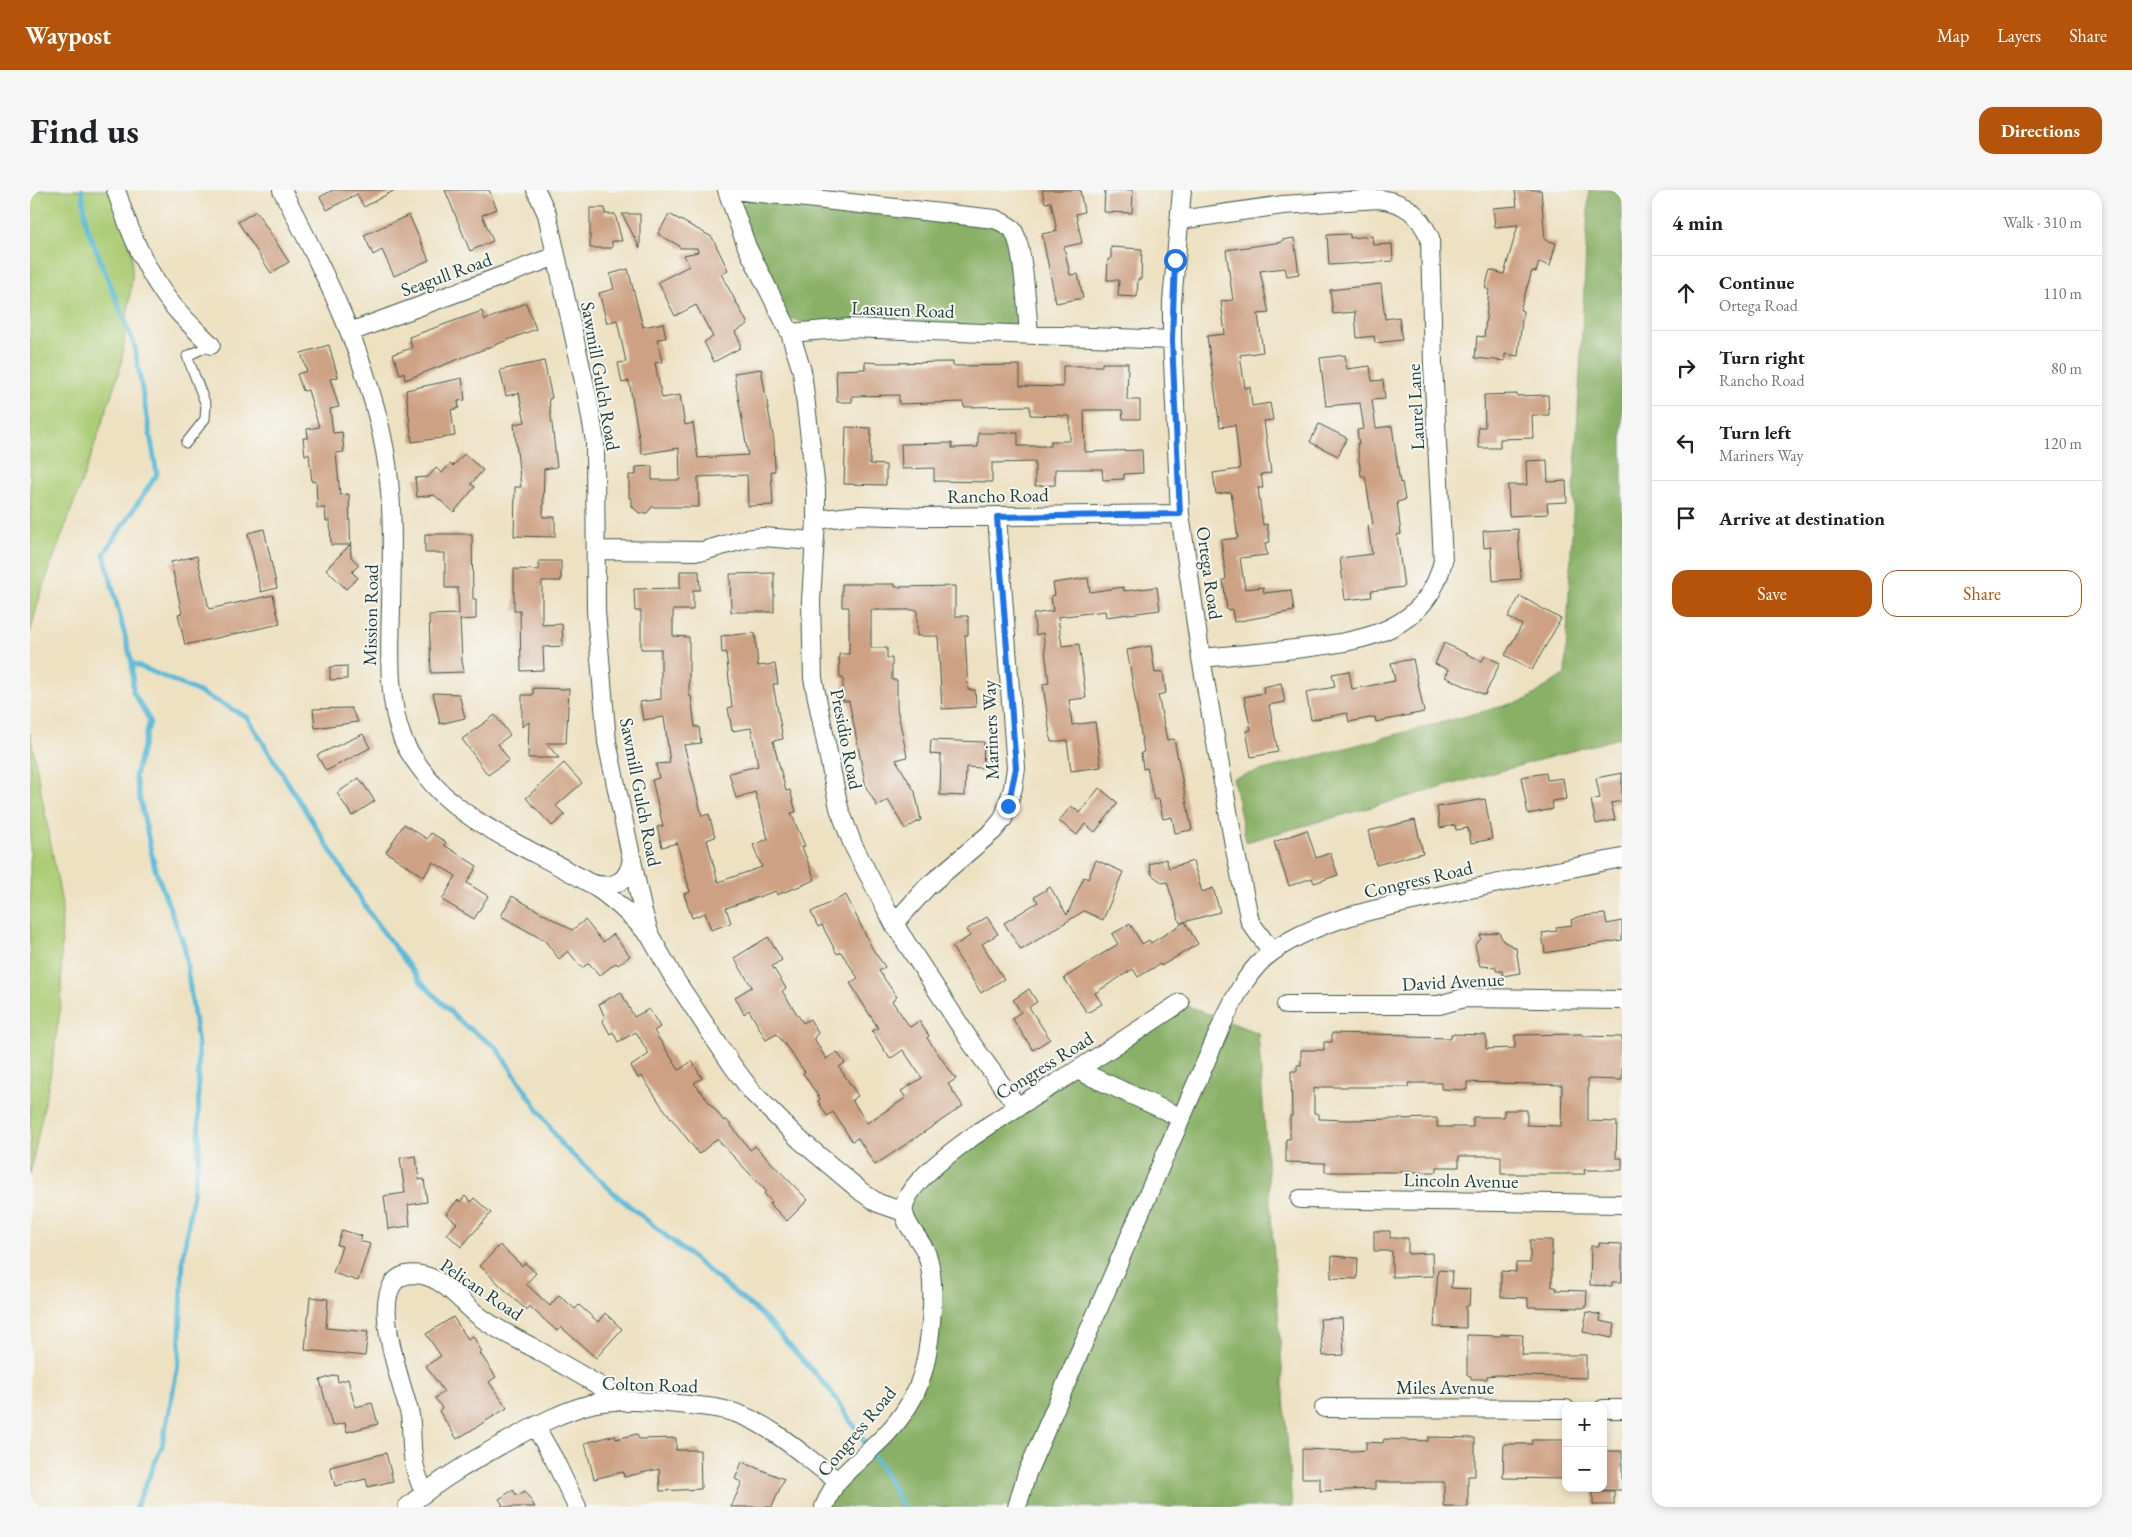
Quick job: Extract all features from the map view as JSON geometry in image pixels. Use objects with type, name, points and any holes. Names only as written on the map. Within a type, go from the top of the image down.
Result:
[{"type":"street","points":[[116,190],[124,217],[142,258],[162,292],[211,345]]},
{"type":"street","name":"Mission Road","points":[[282,190],[315,253],[350,332],[377,413],[385,452],[391,500],[390,674],[403,740],[426,776],[449,799],[515,844],[590,883],[622,907],[650,936]]},
{"type":"street","name":"Sawmill Gulch Road","points":[[536,190],[547,214],[587,395],[595,441],[596,611],[607,742],[642,908],[650,936],[674,978],[732,1065],[774,1116],[863,1193],[878,1203],[904,1212]]},
{"type":"street","points":[[727,190],[747,247],[790,333]]},
{"type":"street","points":[[733,190],[1000,221],[1012,230],[1017,239],[1026,297],[1028,334]]},
{"type":"street","name":"Ortega Road","points":[[1182,190],[1172,302],[1180,514],[1201,658],[1234,845],[1250,922],[1272,952]]},
{"type":"street","name":"Laurel Lane","points":[[1180,220],[1283,205],[1379,199],[1394,201],[1414,213],[1423,222],[1430,238],[1433,364],[1443,561],[1439,578],[1430,595],[1417,610],[1399,624],[1379,635],[1344,643],[1201,658]]},
{"type":"street","name":"Seagull Road","points":[[350,332],[556,256]]},
{"type":"street","name":"Lasauen Road","points":[[790,333],[850,328],[1172,340]]},
{"type":"street","name":"Presidio Road","points":[[790,333],[802,371],[816,490],[811,601],[812,662],[818,709],[839,808],[853,845],[894,924],[972,1044],[1017,1106]]},
{"type":"street","name":"Rancho Road","points":[[816,520],[859,515],[997,517],[1180,514]]},
{"type":"street","name":"Mariners Way","points":[[894,924],[927,887],[993,831],[1003,819],[1013,788],[1016,768],[997,517]]},
{"type":"street","points":[[596,550],[697,552],[746,539],[763,537],[814,541]]},
{"type":"street","points":[[590,883],[610,886],[619,882],[630,871],[632,856]]},
{"type":"street","name":"Congress Road","points":[[1017,1507],[1027,1473],[1223,1022],[1242,984],[1260,962],[1294,938],[1377,908],[1622,858]]},
{"type":"street","name":"David Avenue","points":[[1286,1005],[1438,1005],[1464,998],[1622,1000]]},
{"type":"street","name":"Congress Road","points":[[824,1507],[838,1481],[888,1432],[910,1402],[917,1388],[925,1360],[932,1293],[927,1254],[904,1212],[906,1200],[933,1167],[977,1133],[1180,1003]]},
{"type":"street","points":[[1077,1070],[1182,1118]]},
{"type":"street","name":"Lincoln Avenue","points":[[1300,1199],[1622,1204]]},
{"type":"street","name":"Pelican Road","points":[[424,1492],[416,1472],[410,1415],[387,1330],[386,1306],[390,1290],[397,1280],[406,1275],[422,1275],[438,1281],[495,1328],[627,1402]]},
{"type":"street","name":"Colton Road","points":[[407,1507],[424,1492],[484,1454],[561,1414],[592,1404],[627,1402],[706,1407],[740,1415],[760,1424],[838,1481]]},
{"type":"street","name":"Miles Avenue","points":[[1324,1408],[1562,1409]]},
{"type":"street","points":[[1607,1409],[1622,1409]]},
{"type":"street","points":[[536,1426],[577,1507]]},
{"type":"lane","points":[[186,443],[205,419],[206,405],[186,356],[211,345]]},
{"type":"green space","points":[[30,190],[116,190],[132,253],[132,278],[121,366],[89,462],[41,592],[30,633]]},
{"type":"green space","points":[[1589,190],[1622,190],[1622,737],[1246,842],[1233,778],[1526,700],[1565,674]]},
{"type":"green space","points":[[748,200],[995,227],[1002,230],[1011,243],[1023,322],[1013,327],[818,324],[800,322],[784,315],[740,209]]},
{"type":"green space","points":[[30,733],[62,904],[61,1004],[50,1077],[30,1174]]},
{"type":"green space","points":[[1180,1003],[1258,1033],[1292,1507],[824,1507],[910,1403],[932,1293],[904,1212],[933,1167]]},
{"type":"building","points":[[333,190],[395,190],[364,207],[357,194],[327,210],[320,197]]},
{"type":"building","points":[[445,190],[489,190],[497,209],[482,215],[493,241],[470,251]]},
{"type":"building","points":[[1042,190],[1080,190],[1084,212],[1076,214],[1082,243],[1064,247],[1070,275],[1078,274],[1083,298],[1056,303],[1042,234],[1057,231],[1051,202],[1045,203]]},
{"type":"building","points":[[1105,190],[1133,190],[1132,213],[1104,212]]},
{"type":"building","points":[[1515,190],[1541,190],[1545,240],[1556,243],[1550,266],[1539,262],[1536,272],[1532,271],[1520,310],[1523,311],[1518,356],[1505,354],[1505,361],[1475,358],[1477,336],[1484,337],[1489,290],[1485,288],[1490,270],[1504,274],[1518,225],[1495,227],[1493,208],[1517,206]]},
{"type":"building","points":[[590,208],[605,208],[605,214],[615,214],[622,241],[612,241],[612,248],[590,248]]},
{"type":"building","points":[[256,211],[289,262],[271,273],[238,222]]},
{"type":"building","points":[[622,214],[640,214],[640,248]]},
{"type":"building","points":[[669,214],[712,237],[728,270],[721,274],[748,324],[735,332],[740,342],[740,348],[714,362],[704,342],[713,337],[696,305],[675,316],[658,282],[689,266],[684,255],[698,252],[697,248],[680,248],[658,234]]},
{"type":"building","points":[[409,215],[429,260],[394,276],[382,250],[373,255],[364,235]]},
{"type":"building","points":[[1350,234],[1350,238],[1372,236],[1373,245],[1392,244],[1393,261],[1329,265],[1327,235]]},
{"type":"building","points":[[1294,238],[1299,274],[1287,276],[1285,268],[1260,271],[1269,313],[1258,314],[1263,352],[1240,355],[1245,388],[1250,387],[1252,406],[1270,403],[1273,420],[1264,421],[1271,473],[1261,474],[1263,488],[1258,488],[1263,525],[1267,524],[1270,542],[1265,543],[1267,555],[1240,558],[1245,589],[1263,587],[1264,593],[1291,590],[1294,611],[1234,622],[1232,609],[1227,610],[1223,580],[1226,579],[1221,540],[1238,538],[1231,492],[1216,494],[1213,473],[1240,469],[1235,425],[1220,427],[1207,336],[1225,334],[1221,301],[1233,300],[1226,250],[1282,242],[1282,240]]},
{"type":"building","points":[[1111,247],[1142,249],[1141,279],[1138,279],[1137,297],[1118,296],[1119,280],[1107,280],[1108,259],[1111,259]]},
{"type":"building","points":[[628,269],[643,327],[663,323],[666,338],[657,339],[662,362],[655,363],[662,398],[680,395],[685,425],[693,423],[698,458],[748,455],[734,373],[761,369],[774,441],[775,471],[771,471],[773,505],[748,506],[747,475],[698,477],[699,507],[652,507],[647,513],[639,513],[632,506],[632,498],[629,498],[629,475],[636,475],[636,467],[652,466],[652,480],[680,480],[679,448],[642,454],[629,381],[622,383],[618,363],[626,362],[617,320],[607,323],[599,293],[614,289],[610,274]]},
{"type":"building","points":[[1381,284],[1385,319],[1399,317],[1402,340],[1375,343],[1374,336],[1357,338],[1355,312],[1333,314],[1330,290]]},
{"type":"building","points":[[526,303],[536,329],[405,380],[404,372],[400,374],[393,354],[412,348],[409,337],[482,311],[485,320]]},
{"type":"building","points":[[329,345],[338,377],[330,379],[339,407],[330,409],[333,433],[342,432],[344,452],[336,453],[340,495],[349,494],[351,557],[359,565],[352,572],[358,578],[346,589],[326,569],[350,545],[331,545],[330,521],[326,521],[325,508],[317,508],[316,481],[312,482],[309,454],[305,455],[303,438],[308,438],[307,429],[319,427],[308,390],[303,391],[297,374],[307,371],[301,353]]},
{"type":"building","points":[[1345,355],[1347,369],[1370,366],[1372,381],[1383,380],[1385,399],[1372,400],[1376,428],[1392,426],[1400,483],[1402,482],[1405,500],[1397,502],[1401,534],[1397,535],[1404,587],[1371,591],[1372,597],[1345,600],[1340,558],[1372,554],[1368,526],[1373,525],[1365,476],[1361,476],[1357,443],[1359,444],[1357,430],[1364,429],[1360,403],[1326,406],[1320,358]]},
{"type":"building","points":[[544,361],[552,398],[549,399],[557,467],[544,469],[543,517],[555,517],[555,537],[514,536],[515,487],[521,487],[514,424],[525,422],[519,393],[506,396],[500,370]]},
{"type":"building","points":[[865,362],[953,362],[953,366],[1020,365],[1020,386],[1063,387],[1063,366],[1102,366],[1102,363],[1128,363],[1127,400],[1140,400],[1140,419],[1123,419],[1122,410],[1084,410],[1085,452],[1142,450],[1143,473],[1124,474],[1124,479],[1103,480],[1102,469],[1055,469],[1055,485],[1035,486],[1035,462],[992,463],[992,482],[934,481],[934,468],[902,469],[901,444],[952,443],[952,448],[978,447],[978,433],[1018,433],[1018,446],[1051,446],[1051,441],[1070,441],[1070,416],[1030,415],[1030,406],[964,407],[963,402],[899,404],[899,395],[852,396],[852,402],[837,402],[836,370],[865,369]]},
{"type":"building","points":[[462,378],[465,400],[458,401],[459,408],[451,410],[455,436],[412,442],[406,390]]},
{"type":"building","points":[[1517,394],[1517,396],[1548,395],[1549,415],[1532,415],[1533,438],[1500,439],[1500,448],[1479,448],[1478,427],[1485,427],[1484,395]]},
{"type":"building","points":[[1319,424],[1347,438],[1338,456],[1310,442]]},
{"type":"building","points":[[846,427],[871,428],[870,464],[886,465],[886,485],[844,484]]},
{"type":"building","points":[[464,454],[483,470],[471,484],[475,487],[454,512],[434,495],[417,497],[415,478],[428,477],[436,468],[442,473],[450,464],[453,466]]},
{"type":"building","points":[[1547,460],[1548,482],[1566,481],[1567,502],[1547,503],[1548,514],[1509,516],[1508,485],[1527,485],[1526,461]]},
{"type":"building","points":[[264,529],[277,588],[261,592],[248,533]]},
{"type":"building","points":[[1518,529],[1521,579],[1493,581],[1491,547],[1484,548],[1483,531]]},
{"type":"building","points":[[425,534],[472,534],[473,599],[476,599],[476,619],[460,620],[464,672],[431,673],[429,615],[459,614],[458,588],[445,588],[445,553],[425,553]]},
{"type":"building","points":[[197,556],[209,609],[273,595],[280,624],[185,645],[178,614],[182,613],[171,562]]},
{"type":"building","points":[[539,561],[561,561],[561,581],[542,581],[542,625],[562,624],[563,646],[543,647],[544,670],[521,671],[520,611],[514,611],[514,569],[539,570]]},
{"type":"building","points":[[680,571],[699,571],[700,590],[693,590],[693,610],[673,610],[673,636],[689,637],[689,696],[691,696],[695,727],[699,727],[701,743],[684,745],[702,816],[709,814],[715,837],[707,840],[718,882],[762,867],[753,845],[768,839],[755,792],[736,798],[729,773],[758,766],[751,728],[732,731],[728,708],[732,707],[726,652],[722,653],[721,636],[755,633],[758,666],[775,664],[778,684],[773,684],[783,739],[773,741],[786,791],[790,790],[796,812],[791,813],[805,846],[802,847],[815,880],[777,895],[776,891],[726,908],[731,923],[711,930],[705,913],[692,918],[684,894],[690,892],[677,843],[662,847],[657,827],[663,826],[652,780],[659,778],[656,764],[670,763],[664,717],[643,720],[640,702],[661,699],[661,649],[641,649],[641,611],[635,611],[634,589],[680,588]]},
{"type":"building","points":[[774,573],[774,612],[731,612],[730,574]]},
{"type":"building","points":[[1088,578],[1090,592],[1123,587],[1124,591],[1157,587],[1160,610],[1106,617],[1105,611],[1058,617],[1062,646],[1079,644],[1086,698],[1069,700],[1072,725],[1095,722],[1101,767],[1071,771],[1067,740],[1051,742],[1043,684],[1049,683],[1043,633],[1036,635],[1033,614],[1053,611],[1051,596],[1055,595],[1053,583]]},
{"type":"building","points":[[842,584],[895,584],[895,587],[955,586],[955,616],[968,616],[968,635],[965,635],[968,690],[975,690],[976,707],[942,709],[938,636],[917,636],[917,610],[871,610],[871,648],[887,648],[887,658],[892,658],[892,680],[897,680],[897,708],[907,757],[896,760],[915,792],[921,820],[905,829],[888,800],[877,806],[866,787],[849,701],[843,701],[843,678],[840,678],[839,654],[849,654],[849,607],[842,607]]},
{"type":"building","points":[[1520,596],[1561,619],[1532,670],[1505,655],[1522,625],[1508,617]]},
{"type":"building","points":[[1444,643],[1482,661],[1485,656],[1500,663],[1485,695],[1445,677],[1449,670],[1435,664]]},
{"type":"building","points":[[1151,646],[1155,673],[1163,672],[1166,693],[1158,695],[1167,740],[1174,739],[1192,830],[1175,833],[1172,817],[1163,819],[1159,799],[1154,800],[1147,768],[1143,769],[1141,753],[1144,752],[1127,650]]},
{"type":"building","points":[[1413,659],[1424,712],[1376,722],[1375,717],[1349,722],[1347,713],[1311,720],[1306,692],[1335,687],[1332,674],[1349,671],[1352,689],[1395,681],[1391,663]]},
{"type":"building","points":[[347,666],[347,679],[330,680],[330,667]]},
{"type":"building","points":[[1281,683],[1285,702],[1269,705],[1278,752],[1251,757],[1246,731],[1251,730],[1244,697],[1264,693],[1263,687]]},
{"type":"building","points":[[533,688],[569,689],[566,743],[546,743],[559,758],[528,758],[529,722],[522,727],[522,695],[533,695]]},
{"type":"building","points":[[433,693],[459,694],[465,718],[440,724]]},
{"type":"building","points":[[351,708],[358,722],[315,728],[313,709]]},
{"type":"building","points":[[495,715],[510,735],[498,744],[509,760],[488,775],[462,739]]},
{"type":"building","points":[[363,734],[370,748],[326,771],[317,755]]},
{"type":"building","points":[[931,740],[984,742],[983,768],[966,767],[965,796],[940,795],[941,755],[930,754]]},
{"type":"building","points":[[564,763],[582,783],[556,806],[565,815],[552,826],[526,798]]},
{"type":"building","points":[[1546,773],[1547,780],[1563,778],[1566,799],[1552,801],[1553,809],[1528,814],[1521,777]]},
{"type":"building","points":[[1622,773],[1622,801],[1611,803],[1615,820],[1596,824],[1591,800],[1600,798],[1596,778]]},
{"type":"building","points":[[359,778],[375,801],[352,816],[337,793]]},
{"type":"building","points":[[1099,788],[1118,803],[1095,832],[1085,824],[1077,835],[1059,821],[1071,806],[1080,813]]},
{"type":"building","points":[[1485,799],[1492,839],[1471,843],[1468,828],[1456,830],[1455,825],[1440,828],[1437,807]]},
{"type":"building","points":[[1415,820],[1423,853],[1376,865],[1368,831]]},
{"type":"building","points":[[404,824],[427,839],[431,833],[446,842],[444,845],[477,866],[467,883],[488,896],[474,919],[442,900],[456,876],[433,862],[424,877],[386,852]]},
{"type":"building","points":[[1307,830],[1316,858],[1330,853],[1338,875],[1314,883],[1312,878],[1289,886],[1274,842]]},
{"type":"building","points":[[1166,859],[1169,868],[1193,861],[1202,892],[1213,888],[1220,912],[1180,923],[1167,882],[1163,883],[1152,875],[1149,864]]},
{"type":"building","points":[[1096,860],[1123,872],[1103,920],[1084,911],[1021,950],[1004,923],[1038,902],[1034,897],[1050,887],[1067,915],[1084,877],[1088,879]]},
{"type":"building","points":[[846,895],[872,948],[885,967],[879,971],[897,997],[892,1001],[910,1027],[919,1021],[929,1036],[927,1038],[956,1079],[948,1084],[963,1106],[875,1165],[858,1138],[852,1141],[833,1112],[827,1116],[818,1101],[820,1099],[803,1073],[805,1072],[777,1034],[766,1040],[749,1010],[744,1014],[735,997],[752,987],[734,958],[768,937],[782,960],[772,966],[786,988],[782,991],[803,1023],[810,1019],[818,1033],[814,1038],[826,1059],[837,1052],[845,1063],[839,1067],[858,1096],[852,1100],[867,1123],[906,1098],[901,1091],[922,1078],[903,1050],[890,1059],[872,1031],[878,1028],[850,983],[858,978],[841,952],[837,954],[822,925],[818,927],[811,912]]},
{"type":"building","points":[[512,896],[572,930],[585,920],[603,942],[613,934],[630,956],[618,965],[616,963],[599,976],[589,963],[582,968],[568,951],[559,959],[545,941],[501,916]]},
{"type":"building","points":[[1605,914],[1607,924],[1622,921],[1622,940],[1545,953],[1542,933],[1557,931],[1556,927],[1572,925],[1571,920],[1581,916]]},
{"type":"building","points":[[987,917],[998,934],[982,944],[1004,979],[981,993],[952,947],[970,936],[966,930]]},
{"type":"building","points":[[1185,922],[1198,944],[1138,977],[1133,969],[1095,993],[1102,1004],[1087,1013],[1064,978],[1118,944],[1112,934],[1130,924],[1142,944],[1149,940],[1151,943]]},
{"type":"building","points":[[1499,932],[1503,941],[1516,948],[1520,973],[1503,976],[1502,971],[1496,971],[1496,967],[1480,966],[1475,945],[1481,939],[1480,935]]},
{"type":"building","points":[[1029,989],[1037,1002],[1029,1007],[1050,1039],[1033,1050],[1012,1018],[1021,1012],[1013,1000]]},
{"type":"building","points":[[621,992],[634,1017],[649,1009],[660,1027],[654,1031],[679,1070],[692,1061],[702,1078],[694,1083],[750,1150],[755,1146],[808,1200],[787,1221],[770,1204],[772,1202],[764,1193],[766,1191],[717,1139],[699,1154],[661,1105],[642,1076],[638,1078],[631,1066],[649,1054],[636,1032],[618,1042],[613,1032],[610,1034],[602,1020],[605,1018],[599,1004]]},
{"type":"building","points":[[1332,1033],[1451,1038],[1451,1034],[1486,1035],[1486,1049],[1515,1048],[1515,1035],[1583,1034],[1583,1036],[1622,1037],[1622,1080],[1588,1079],[1588,1121],[1617,1122],[1616,1158],[1622,1158],[1622,1170],[1584,1170],[1585,1174],[1501,1174],[1501,1156],[1459,1156],[1459,1167],[1437,1167],[1437,1172],[1325,1172],[1325,1163],[1286,1162],[1286,1139],[1290,1139],[1290,1116],[1292,1116],[1291,1071],[1297,1071],[1297,1065],[1301,1065],[1301,1050],[1324,1050],[1324,1042],[1332,1042]],"holes":[[[1467,1082],[1562,1085],[1561,1126],[1527,1125],[1527,1110],[1504,1110],[1504,1117],[1473,1117],[1473,1127],[1437,1127],[1437,1118],[1319,1119],[1319,1114],[1314,1113],[1314,1088],[1319,1089],[1319,1087],[1409,1087],[1408,1083],[1441,1083],[1441,1089],[1467,1090]]]},
{"type":"building","points":[[416,1156],[419,1180],[424,1179],[427,1202],[408,1205],[410,1226],[388,1229],[384,1196],[405,1193],[400,1158]]},
{"type":"building","points":[[465,1196],[471,1202],[474,1198],[491,1213],[461,1247],[447,1234],[457,1223],[446,1214],[458,1200],[460,1202]]},
{"type":"building","points":[[342,1230],[362,1236],[360,1241],[370,1244],[358,1281],[333,1273],[342,1246],[337,1245]]},
{"type":"building","points":[[1374,1231],[1390,1231],[1390,1238],[1408,1238],[1408,1254],[1432,1253],[1433,1276],[1392,1277],[1392,1251],[1374,1251]]},
{"type":"building","points":[[1530,1240],[1552,1240],[1552,1287],[1556,1287],[1556,1290],[1587,1291],[1586,1308],[1528,1307],[1528,1298],[1501,1297],[1501,1271],[1516,1272],[1516,1263],[1530,1263]]},
{"type":"building","points":[[1599,1243],[1622,1244],[1622,1282],[1612,1282],[1612,1286],[1590,1285],[1591,1246],[1599,1246]]},
{"type":"building","points":[[500,1245],[522,1266],[525,1263],[536,1273],[526,1284],[550,1306],[559,1295],[575,1309],[579,1305],[598,1322],[605,1313],[622,1329],[596,1358],[561,1327],[557,1331],[529,1306],[526,1310],[480,1266]]},
{"type":"building","points":[[1332,1256],[1358,1258],[1357,1279],[1331,1278]]},
{"type":"building","points":[[1438,1270],[1452,1271],[1451,1288],[1470,1289],[1469,1306],[1466,1306],[1466,1328],[1434,1327]]},
{"type":"building","points":[[310,1297],[328,1299],[326,1328],[368,1332],[365,1356],[305,1350]]},
{"type":"building","points":[[1587,1312],[1601,1315],[1600,1321],[1615,1324],[1612,1338],[1583,1332]]},
{"type":"building","points":[[453,1317],[468,1339],[473,1336],[482,1352],[480,1353],[496,1377],[489,1382],[507,1408],[457,1439],[439,1411],[442,1408],[435,1398],[444,1392],[426,1366],[441,1356],[426,1334]]},
{"type":"building","points":[[1342,1318],[1344,1355],[1323,1356],[1320,1319]]},
{"type":"building","points":[[1501,1334],[1523,1335],[1522,1355],[1586,1355],[1586,1378],[1496,1375],[1487,1376],[1487,1379],[1471,1379],[1471,1376],[1467,1375],[1467,1335],[1501,1336]]},
{"type":"building","points":[[337,1375],[338,1382],[348,1379],[355,1407],[372,1403],[378,1424],[347,1432],[345,1423],[332,1426],[320,1380]]},
{"type":"building","points":[[637,1434],[639,1439],[676,1438],[676,1450],[700,1450],[701,1489],[660,1491],[659,1469],[624,1477],[623,1472],[594,1479],[585,1443],[615,1435],[616,1439]]},
{"type":"building","points":[[1428,1437],[1475,1438],[1475,1476],[1468,1476],[1468,1507],[1444,1507],[1444,1482],[1375,1482],[1375,1489],[1320,1491],[1320,1478],[1302,1478],[1302,1449],[1366,1450],[1366,1442],[1383,1443],[1384,1439],[1428,1441]]},
{"type":"building","points":[[1532,1440],[1562,1440],[1562,1479],[1503,1478],[1504,1444],[1532,1444]]},
{"type":"building","points":[[1607,1451],[1622,1451],[1622,1490],[1607,1490]]},
{"type":"building","points":[[386,1453],[393,1481],[368,1487],[366,1479],[335,1486],[330,1467]]},
{"type":"building","points":[[742,1462],[784,1479],[772,1507],[731,1507],[742,1482],[735,1479]]},
{"type":"building","points":[[513,1490],[517,1496],[525,1491],[535,1507],[500,1507],[503,1505],[499,1499]]},
{"type":"building","points":[[1614,1491],[1614,1505],[1593,1505],[1593,1492]]},
{"type":"waterway","points":[[82,190],[87,227],[134,344],[157,474],[104,554],[132,663],[133,692],[150,721],[135,776],[155,869],[184,945],[198,1044],[199,1154],[183,1258],[179,1360],[162,1446],[136,1507]]},
{"type":"waterway","points":[[132,663],[197,691],[247,717],[372,917],[421,982],[464,1025],[496,1047],[562,1145],[615,1194],[761,1314],[830,1390],[879,1464],[903,1507]]},
{"type":"route","points":[[1008,806],[1016,768],[997,517],[1180,514],[1172,340],[1175,260]]}]
